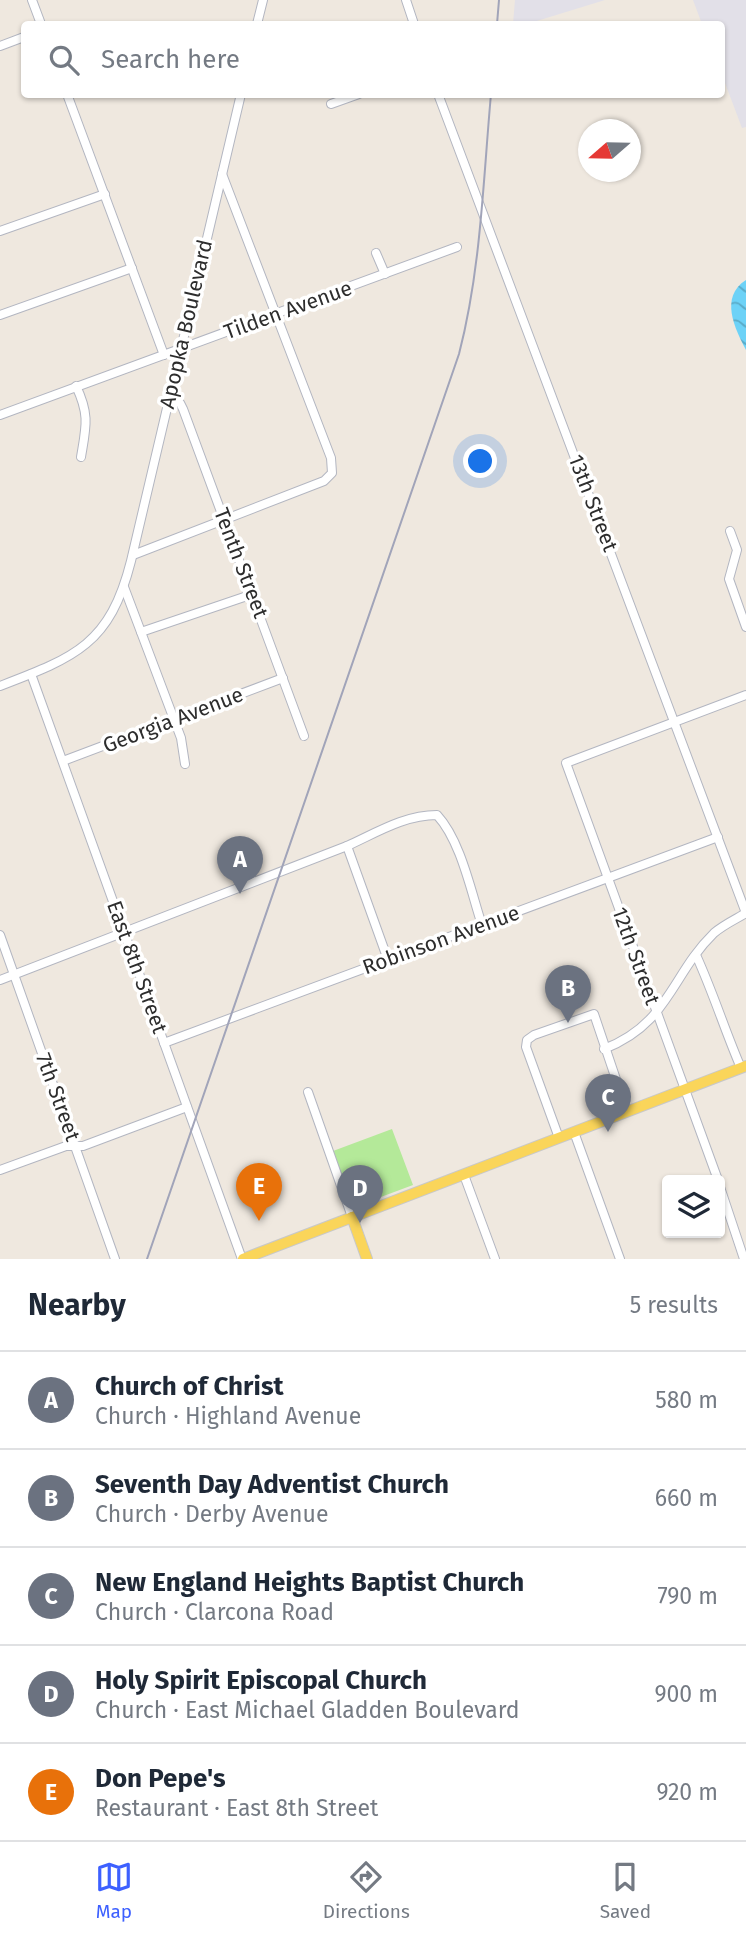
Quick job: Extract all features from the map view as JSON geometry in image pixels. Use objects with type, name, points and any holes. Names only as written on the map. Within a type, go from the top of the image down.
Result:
[{"type":"main road","points":[[243,1259],[743,1067]]},
{"type":"main road","points":[[352,1217],[367,1259]]},
{"type":"street","points":[[32,0],[40,21]]},
{"type":"street","points":[[258,21],[263,0]]},
{"type":"street","points":[[406,0],[413,21]]},
{"type":"street","points":[[0,46],[21,38]]},
{"type":"street","points":[[69,98],[164,355]]},
{"type":"street","name":"Apopka Boulevard","points":[[0,686],[69,658],[91,641],[111,617],[124,587],[240,98]]},
{"type":"street","points":[[331,104],[348,98]]},
{"type":"street","name":"13th Street","points":[[440,98],[746,913]]},
{"type":"street","points":[[133,555],[324,481],[332,473],[331,458],[222,174]]},
{"type":"street","points":[[0,231],[105,194]]},
{"type":"street","name":"Tilden Avenue","points":[[0,415],[457,247]]},
{"type":"street","points":[[376,253],[385,274]]},
{"type":"street","points":[[0,315],[132,268]]},
{"type":"street","points":[[76,386],[85,404],[88,421],[81,457]]},
{"type":"street","name":"Tenth Street","points":[[169,400],[182,406],[304,736]]},
{"type":"street","points":[[730,531],[737,550],[729,579],[746,627]]},
{"type":"street","points":[[124,587],[184,749],[185,764]]},
{"type":"street","points":[[141,632],[253,594]]},
{"type":"street","name":"East 8th Street","points":[[31,674],[243,1259]]},
{"type":"street","name":"Georgia Avenue","points":[[63,761],[283,678]]},
{"type":"street","points":[[674,722],[746,695]]},
{"type":"street","name":"12th Street","points":[[674,722],[566,763],[716,1175]]},
{"type":"street","points":[[0,980],[347,846],[402,820],[425,815],[437,816],[446,825],[482,925]]},
{"type":"street","name":"Robinson Avenue","points":[[164,1043],[718,837]]},
{"type":"street","points":[[347,846],[388,960]]},
{"type":"street","points":[[604,1049],[622,1042],[657,1013],[696,955],[716,931],[746,913]]},
{"type":"street","name":"7th Street","points":[[0,934],[116,1259]]},
{"type":"street","points":[[696,955],[713,991],[719,1018],[743,1067]]},
{"type":"street","points":[[559,1138],[526,1047],[527,1040],[534,1035],[594,1014],[626,1112]]},
{"type":"street","points":[[308,1092],[352,1217]]},
{"type":"street","points":[[0,1170],[66,1146],[83,1146],[187,1107]]},
{"type":"street","points":[[574,1132],[620,1259]]},
{"type":"street","points":[[464,1175],[495,1259]]},
{"type":"street","points":[[725,1203],[742,1257]]},
{"type":"shaded area","points":[[515,0],[605,0],[537,21],[513,21]]},
{"type":"shaded area","points":[[693,0],[746,0],[746,127],[742,128],[725,83],[725,21],[701,21]]},
{"type":"green space","points":[[392,1129],[413,1185],[354,1207],[333,1151]]},
{"type":"water","points":[[746,280],[746,350],[734,323],[731,304],[738,287]]},
{"type":"railway","points":[[497,21],[499,0]]},
{"type":"railway","points":[[147,1259],[459,354],[477,258],[491,98]]},
{"type":"place","name":"Church of Christ","points":[[240,894]]},
{"type":"place","name":"Seventh Day Adventist Church","points":[[568,1023]]},
{"type":"place","name":"New England Heights Baptist Church","points":[[608,1132]]},
{"type":"place","name":"Don Pepe's","points":[[259,1221]]},
{"type":"place","name":"Holy Spirit Episcopal Church","points":[[360,1223]]}]
